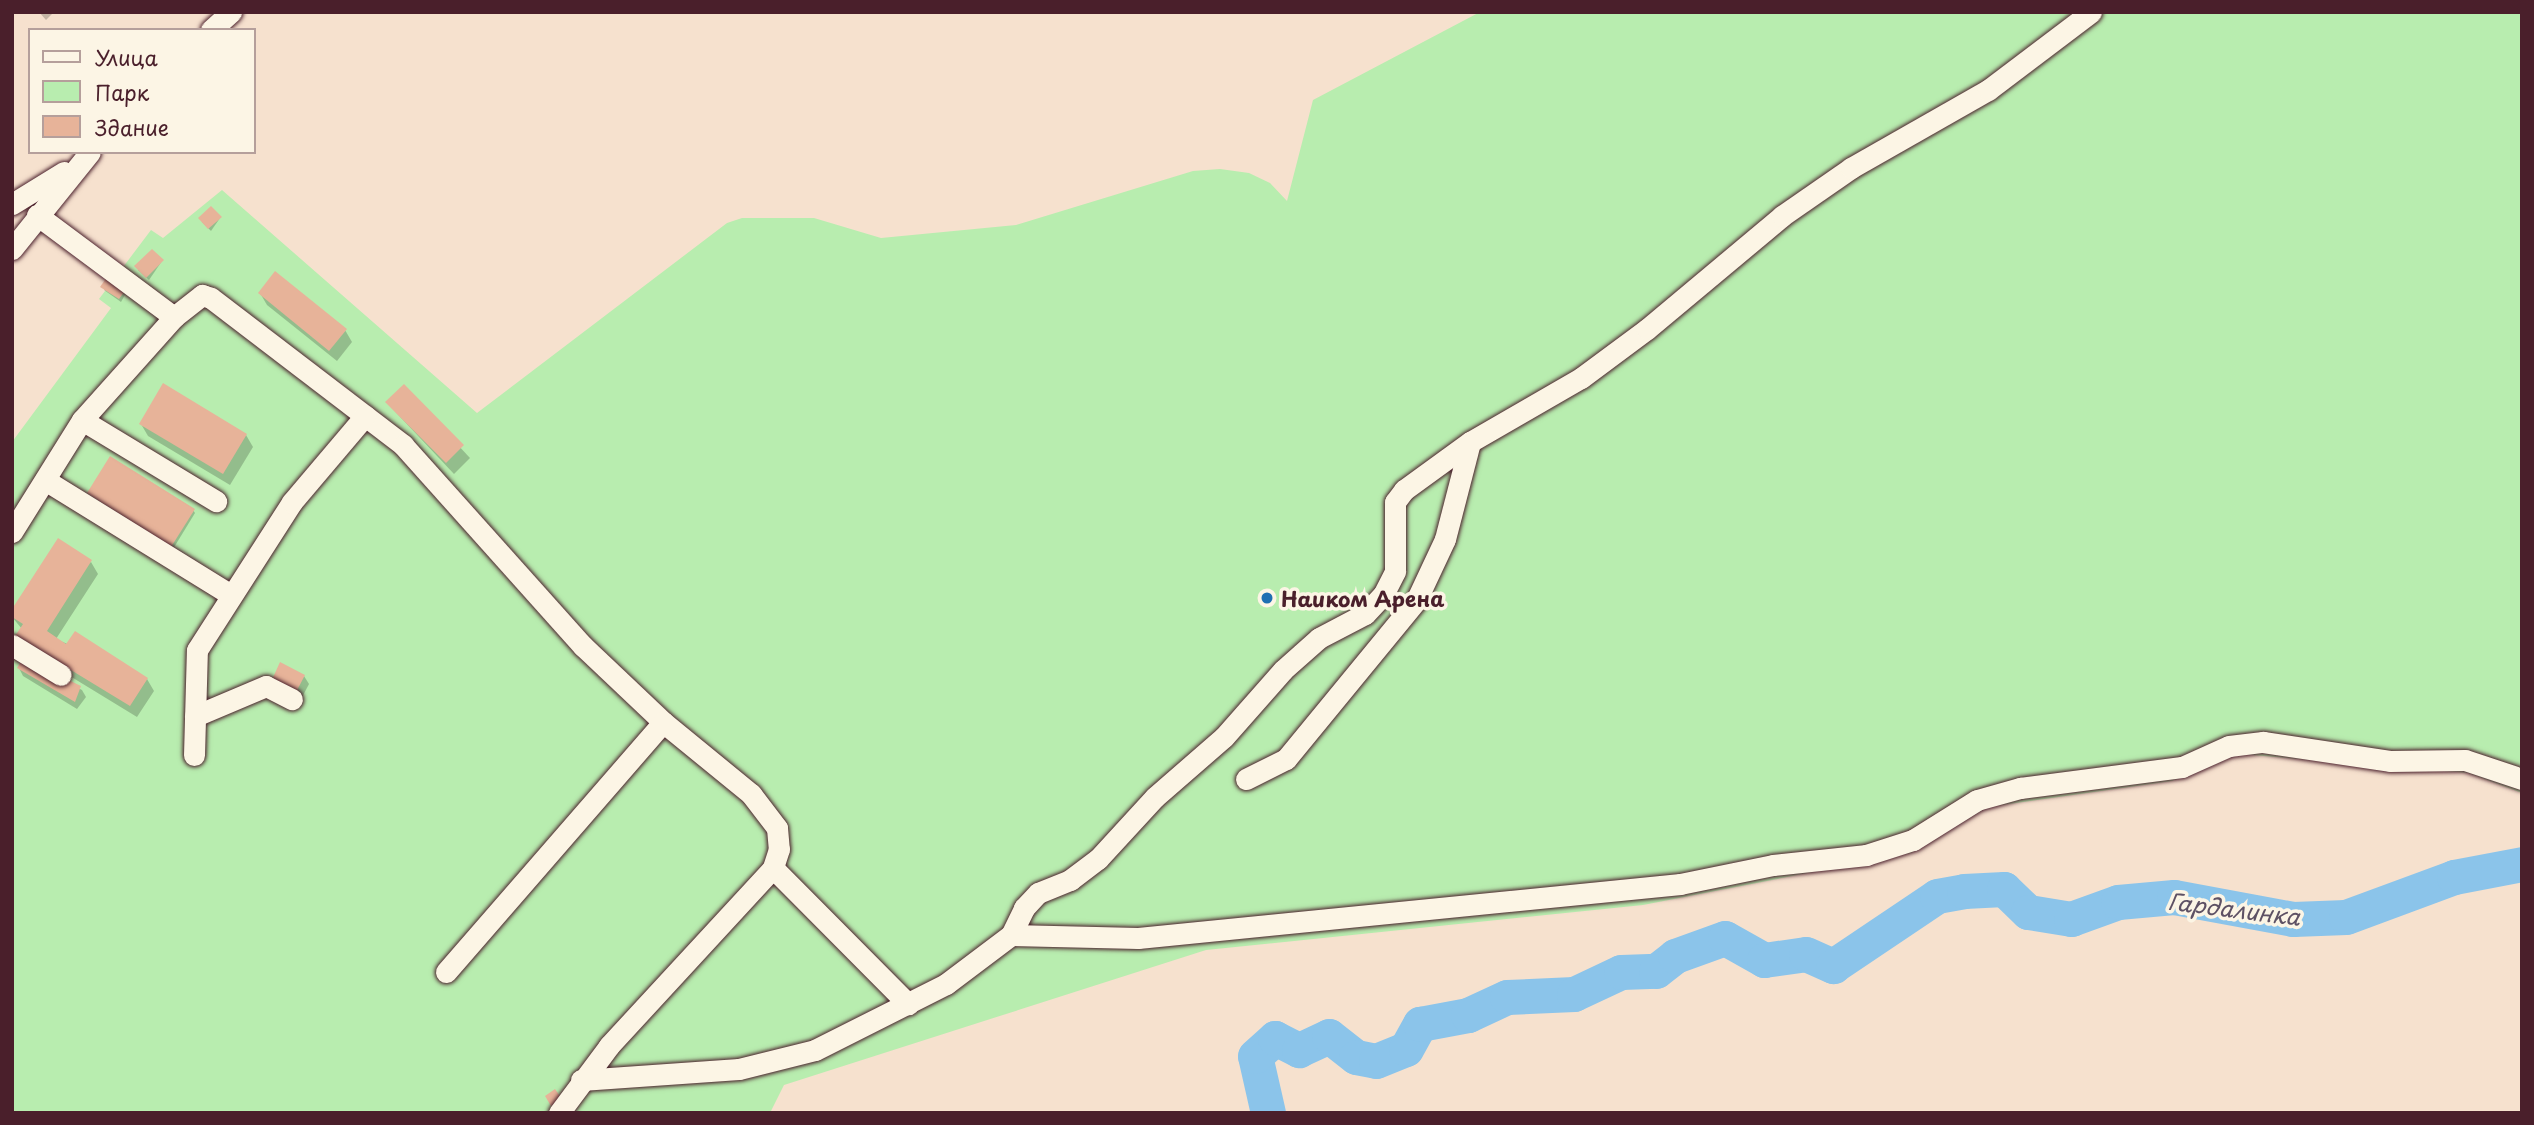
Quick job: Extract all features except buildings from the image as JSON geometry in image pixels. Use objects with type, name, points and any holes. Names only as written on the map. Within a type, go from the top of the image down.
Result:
[{"type":"street","points":[[213,28],[231,12]]},
{"type":"street","points":[[582,1080],[739,1069],[815,1050],[946,984],[1011,935],[1024,908],[1038,893],[1070,880],[1098,859],[1155,797],[1224,737],[1283,670],[1319,638],[1365,614],[1383,595],[1395,571],[1395,502],[1404,490],[1470,442],[1581,378],[1647,329],[1782,216],[1851,168],[1989,90],[2091,12]]},
{"type":"street","points":[[12,204],[84,158]]},
{"type":"street","points":[[12,249],[84,158]]},
{"type":"street","points":[[37,215],[174,317]]},
{"type":"street","points":[[12,532],[82,420],[174,317],[201,295],[211,299],[365,415],[425,466],[583,646],[663,722],[766,810],[777,828],[779,849],[773,868],[582,1080],[559,1113]]},
{"type":"street","points":[[194,755],[197,650],[292,502],[365,415]]},
{"type":"street","points":[[82,420],[216,501]]},
{"type":"street","points":[[1246,779],[1286,759],[1416,601],[1445,539],[1470,442]]},
{"type":"street","points":[[45,480],[231,595]]},
{"type":"street","points":[[12,645],[61,675]]},
{"type":"street","points":[[195,716],[266,686],[292,699]]},
{"type":"street","points":[[446,972],[663,722]]},
{"type":"street","points":[[1011,935],[1138,938],[1680,884],[1773,865],[1866,855],[1913,840],[1977,800],[2020,789],[2182,766],[2229,746],[2263,742],[2390,761],[2465,760],[2522,779]]},
{"type":"street","points":[[773,868],[908,1004]]},
{"type":"green space","name":"Наиком Арена","points":[[1480,12],[2522,12],[2522,793],[2468,773],[2239,754],[2172,781],[1988,807],[1911,853],[1643,905],[1206,950],[784,1085],[770,1113],[12,1113],[12,442],[111,308],[99,299],[151,230],[163,238],[222,190],[477,413],[727,223],[742,218],[814,218],[881,238],[1016,225],[1193,171],[1220,169],[1249,173],[1270,183],[1287,201],[1313,100]]},
{"type":"waterway","name":"Гардалинка","points":[[1268,1113],[1255,1056],[1275,1038],[1299,1050],[1329,1036],[1356,1057],[1376,1061],[1406,1049],[1420,1024],[1468,1015],[1507,997],[1574,994],[1621,972],[1656,971],[1675,956],[1725,938],[1764,960],[1806,954],[1833,966],[1937,896],[1964,891],[2004,889],[2028,912],[2071,919],[2118,902],[2174,897],[2293,919],[2346,917],[2454,877],[2522,864]]},
{"type":"place","name":"Наиком Арена","points":[[1267,598]]}]
